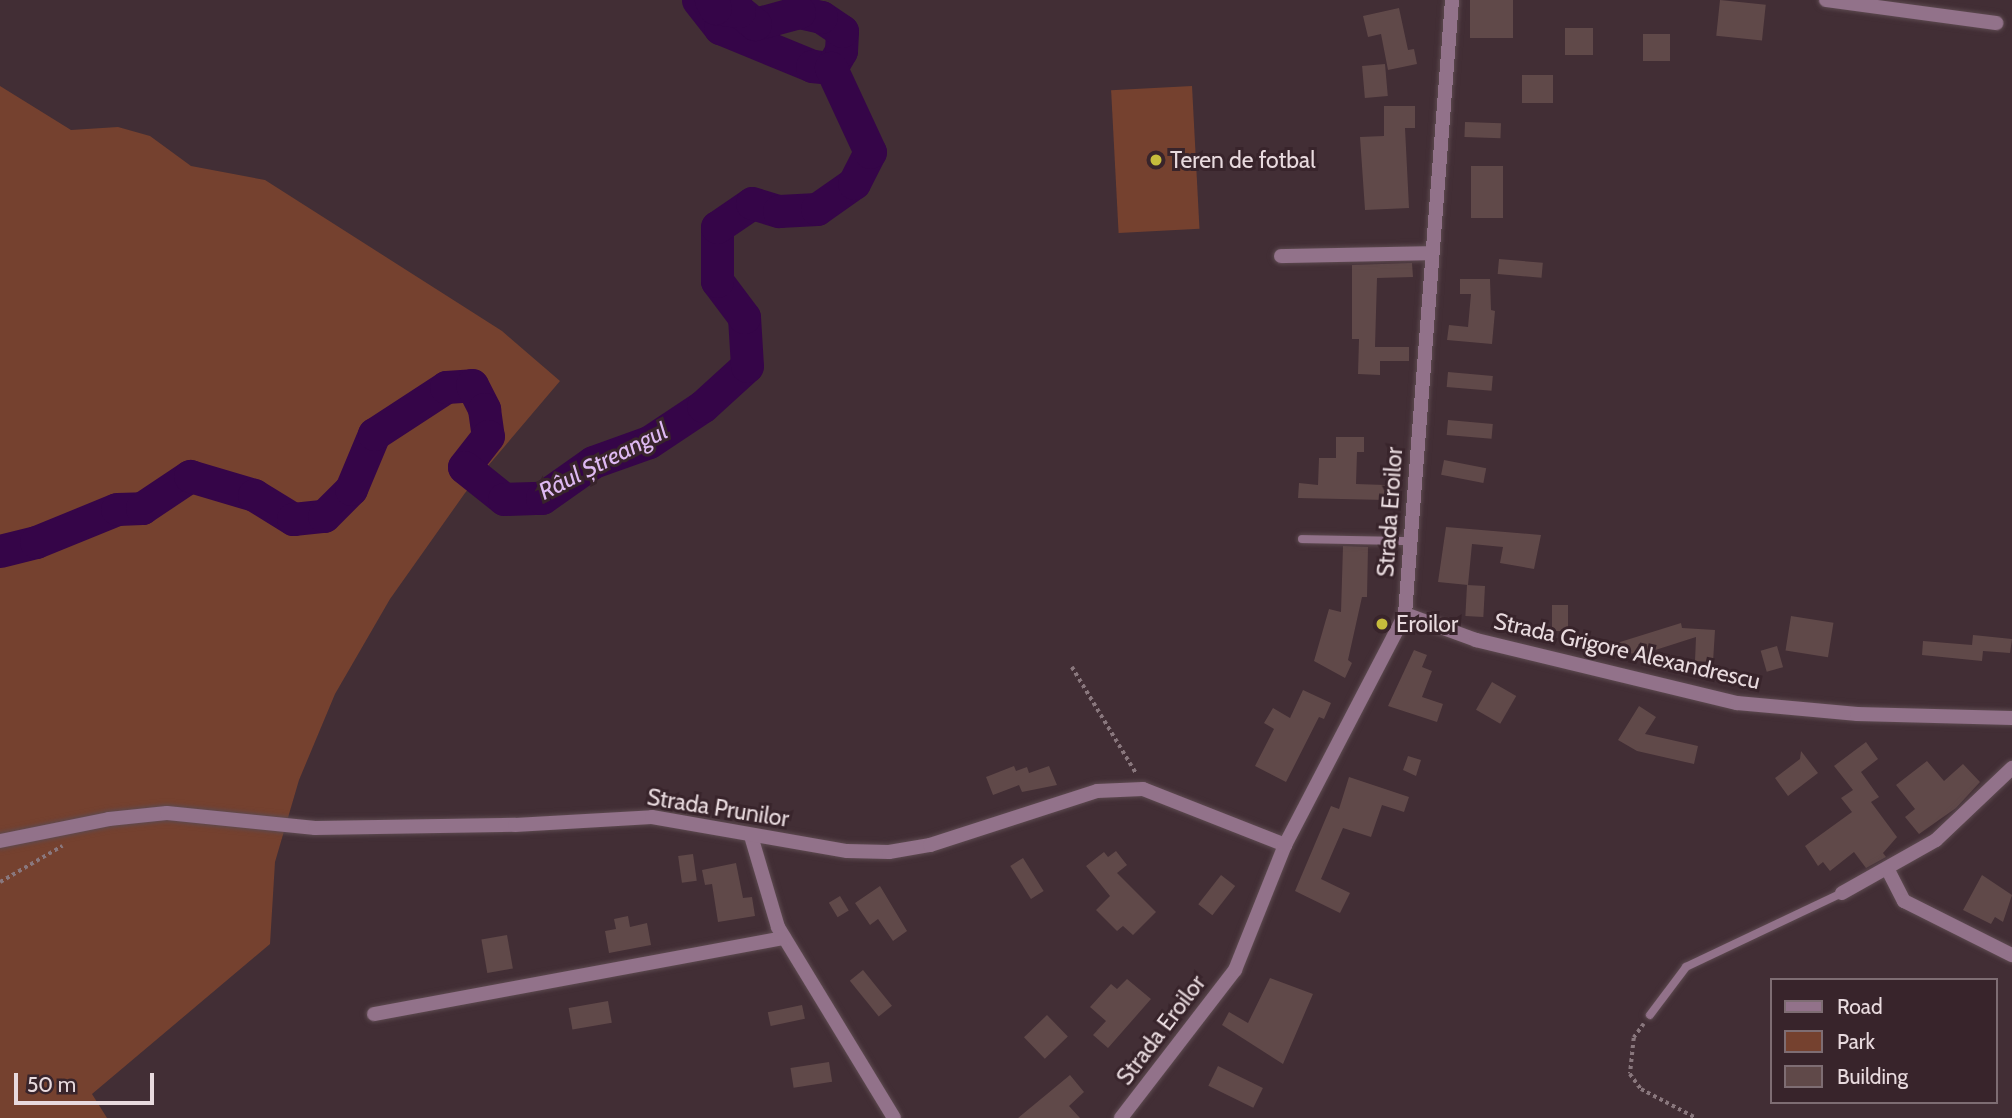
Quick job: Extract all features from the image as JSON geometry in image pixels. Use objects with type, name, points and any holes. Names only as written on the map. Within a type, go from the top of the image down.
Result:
[{"type":"street","name":"Strada Eroilor","points":[[1121,1118],[1235,970],[1285,845],[1405,614],[1451,0]]},
{"type":"street","points":[[1826,0],[1996,23]]},
{"type":"street","points":[[1281,256],[1432,253]]},
{"type":"street","name":"Strada Grigore Alexandrescu","points":[[1405,614],[1476,639],[1737,703],[1857,714],[2012,718]]},
{"type":"street","points":[[1842,893],[1888,870],[1936,841],[2012,768]]},
{"type":"street","name":"Strada Prunilor","points":[[0,841],[110,818],[167,813],[315,828],[515,825],[652,817],[847,851],[889,852],[930,845],[1097,791],[1143,789],[1285,845]]},
{"type":"street","points":[[751,836],[784,938],[894,1118]]},
{"type":"street","points":[[1888,870],[1904,901],[2012,955]]},
{"type":"street","points":[[374,1014],[784,938]]},
{"type":"lane","points":[[1302,539],[1411,541]]},
{"type":"lane","points":[[1650,1015],[1686,967],[1842,893]]},
{"type":"path","points":[[1072,667],[1143,789]]},
{"type":"path","points":[[0,882],[68,843]]},
{"type":"path","points":[[1650,1015],[1634,1038],[1630,1074],[1641,1089],[1696,1118]]},
{"type":"green space","points":[[0,86],[71,130],[118,127],[150,136],[191,166],[265,180],[502,331],[560,381],[465,493],[390,599],[335,694],[299,780],[275,862],[270,944],[92,1094],[107,1118],[0,1118]]},
{"type":"green space","name":"Teren de fotbal","points":[[1192,86],[1199,229],[1119,233],[1111,90]]},
{"type":"building","points":[[1470,0],[1513,0],[1513,38],[1470,38]]},
{"type":"building","points":[[1720,0],[1766,5],[1762,41],[1716,36]]},
{"type":"building","points":[[1399,8],[1408,50],[1414,49],[1417,64],[1388,70],[1381,34],[1368,37],[1363,16]]},
{"type":"building","points":[[1565,28],[1593,28],[1593,55],[1565,55]]},
{"type":"building","points":[[1643,34],[1670,34],[1670,61],[1643,61]]},
{"type":"building","points":[[1385,64],[1388,96],[1365,98],[1362,66]]},
{"type":"building","points":[[1522,75],[1553,75],[1553,103],[1522,103]]},
{"type":"building","points":[[1384,106],[1415,106],[1415,128],[1405,128],[1409,208],[1365,210],[1360,137],[1384,136]]},
{"type":"building","points":[[1465,122],[1501,123],[1500,138],[1464,137]]},
{"type":"building","points":[[1471,166],[1503,166],[1503,218],[1471,218]]},
{"type":"building","points":[[1499,259],[1543,263],[1542,278],[1498,274]]},
{"type":"building","points":[[1412,263],[1413,277],[1377,278],[1375,347],[1409,347],[1409,361],[1380,361],[1380,375],[1358,374],[1359,339],[1352,339],[1352,265]]},
{"type":"building","points":[[1460,279],[1490,279],[1491,310],[1495,311],[1492,344],[1447,340],[1449,325],[1468,327],[1471,294],[1460,294]]},
{"type":"building","points":[[1448,372],[1493,376],[1492,391],[1447,387]]},
{"type":"building","points":[[1448,420],[1493,424],[1492,439],[1447,435]]},
{"type":"building","points":[[1336,437],[1364,437],[1364,452],[1357,452],[1356,484],[1385,485],[1385,500],[1298,498],[1299,483],[1318,485],[1319,458],[1336,458]]},
{"type":"building","points":[[1444,460],[1486,468],[1483,483],[1441,475]]},
{"type":"building","points":[[1446,527],[1541,535],[1534,569],[1500,563],[1503,547],[1472,544],[1468,585],[1438,582]]},
{"type":"building","points":[[1343,546],[1368,547],[1367,597],[1362,597],[1348,660],[1352,663],[1345,678],[1314,661],[1329,609],[1341,612]]},
{"type":"building","points":[[1467,585],[1485,586],[1483,617],[1465,616]]},
{"type":"building","points":[[1552,605],[1568,605],[1568,631],[1552,631]]},
{"type":"building","points":[[1791,616],[1833,623],[1828,657],[1786,651]]},
{"type":"building","points":[[1681,623],[1682,628],[1715,630],[1713,662],[1695,661],[1696,637],[1646,653],[1605,654],[1604,647]]},
{"type":"building","points":[[1973,635],[2012,639],[2010,653],[1983,651],[1982,661],[1922,655],[1923,641],[1972,645]]},
{"type":"building","points":[[1777,646],[1783,667],[1767,672],[1761,651]]},
{"type":"building","points":[[1414,650],[1427,655],[1422,667],[1432,671],[1422,697],[1443,704],[1437,722],[1388,706]]},
{"type":"building","points":[[1492,682],[1516,696],[1500,724],[1476,710]]},
{"type":"building","points":[[1303,690],[1331,703],[1324,719],[1319,717],[1286,782],[1255,766],[1274,729],[1264,723],[1273,708],[1290,718]]},
{"type":"building","points":[[1639,706],[1656,717],[1645,734],[1698,746],[1694,764],[1637,751],[1618,740]]},
{"type":"building","points":[[1866,742],[1878,759],[1861,772],[1879,797],[1871,802],[1897,837],[1883,853],[1886,857],[1866,868],[1854,852],[1830,871],[1823,862],[1818,866],[1805,846],[1852,812],[1841,798],[1853,790],[1834,766]]},
{"type":"building","points":[[1801,751],[1818,773],[1788,796],[1775,778],[1800,759]]},
{"type":"building","points":[[1408,756],[1421,760],[1416,776],[1403,770]]},
{"type":"building","points":[[1927,761],[1944,781],[1963,764],[1980,782],[1956,808],[1919,834],[1905,817],[1915,809],[1896,785]]},
{"type":"building","points":[[1014,766],[1016,771],[1027,767],[1029,773],[1049,766],[1057,785],[1022,792],[1019,785],[993,795],[986,777]]},
{"type":"building","points":[[1349,777],[1409,797],[1404,812],[1382,805],[1371,837],[1343,828],[1321,879],[1350,893],[1340,913],[1295,891],[1331,806],[1339,809]]},
{"type":"building","points":[[1116,851],[1127,865],[1117,873],[1156,912],[1133,935],[1123,926],[1117,931],[1096,910],[1110,896],[1086,866],[1104,852],[1108,857]]},
{"type":"building","points":[[693,854],[697,881],[682,883],[678,856]]},
{"type":"building","points":[[1023,858],[1044,891],[1031,899],[1010,866]]},
{"type":"building","points":[[736,863],[743,898],[752,897],[755,916],[718,922],[712,884],[705,885],[702,870]]},
{"type":"building","points":[[1221,875],[1235,886],[1212,915],[1198,904]]},
{"type":"building","points":[[1982,875],[2012,895],[2003,922],[1995,917],[1991,924],[1963,910]]},
{"type":"building","points":[[880,886],[907,931],[893,941],[878,919],[870,925],[855,903]]},
{"type":"building","points":[[840,896],[849,911],[838,917],[829,903]]},
{"type":"building","points":[[628,916],[630,927],[647,923],[651,945],[609,953],[605,931],[616,929],[614,919]]},
{"type":"building","points":[[507,935],[513,968],[487,973],[481,940]]},
{"type":"building","points":[[863,970],[892,1006],[879,1016],[850,981]]},
{"type":"building","points":[[1270,978],[1313,994],[1283,1064],[1222,1025],[1229,1012],[1248,1023]]},
{"type":"building","points":[[1127,979],[1151,999],[1108,1048],[1093,1035],[1106,1021],[1090,1007],[1111,984],[1117,989]]},
{"type":"building","points":[[608,1001],[612,1023],[572,1030],[569,1008]]},
{"type":"building","points":[[802,1005],[805,1019],[771,1026],[768,1012]]},
{"type":"building","points":[[1047,1015],[1068,1037],[1045,1059],[1024,1037]]},
{"type":"building","points":[[829,1062],[832,1082],[794,1088],[790,1068]]},
{"type":"building","points":[[1218,1066],[1263,1088],[1253,1108],[1208,1086]]},
{"type":"building","points":[[1070,1075],[1084,1092],[1069,1106],[1080,1118],[1018,1118]]},
{"type":"waterway","points":[[698,0],[720,28],[812,66],[831,68],[841,51],[842,31],[821,17],[799,12],[755,24],[739,11],[715,8],[711,0]]},
{"type":"waterway","name":"Râul Ștreangul","points":[[0,551],[36,542],[117,509],[142,508],[190,476],[254,495],[293,519],[324,516],[351,489],[374,434],[446,387],[472,385],[484,409],[488,436],[464,467],[504,499],[542,498],[593,462],[649,442],[703,406],[747,366],[744,317],[717,281],[717,227],[752,203],[779,211],[817,209],[854,183],[870,152],[831,68]]},
{"type":"place","name":"Teren de fotbal","points":[[1156,160]]},
{"type":"place","name":"Eroilor","points":[[1382,624]]}]
